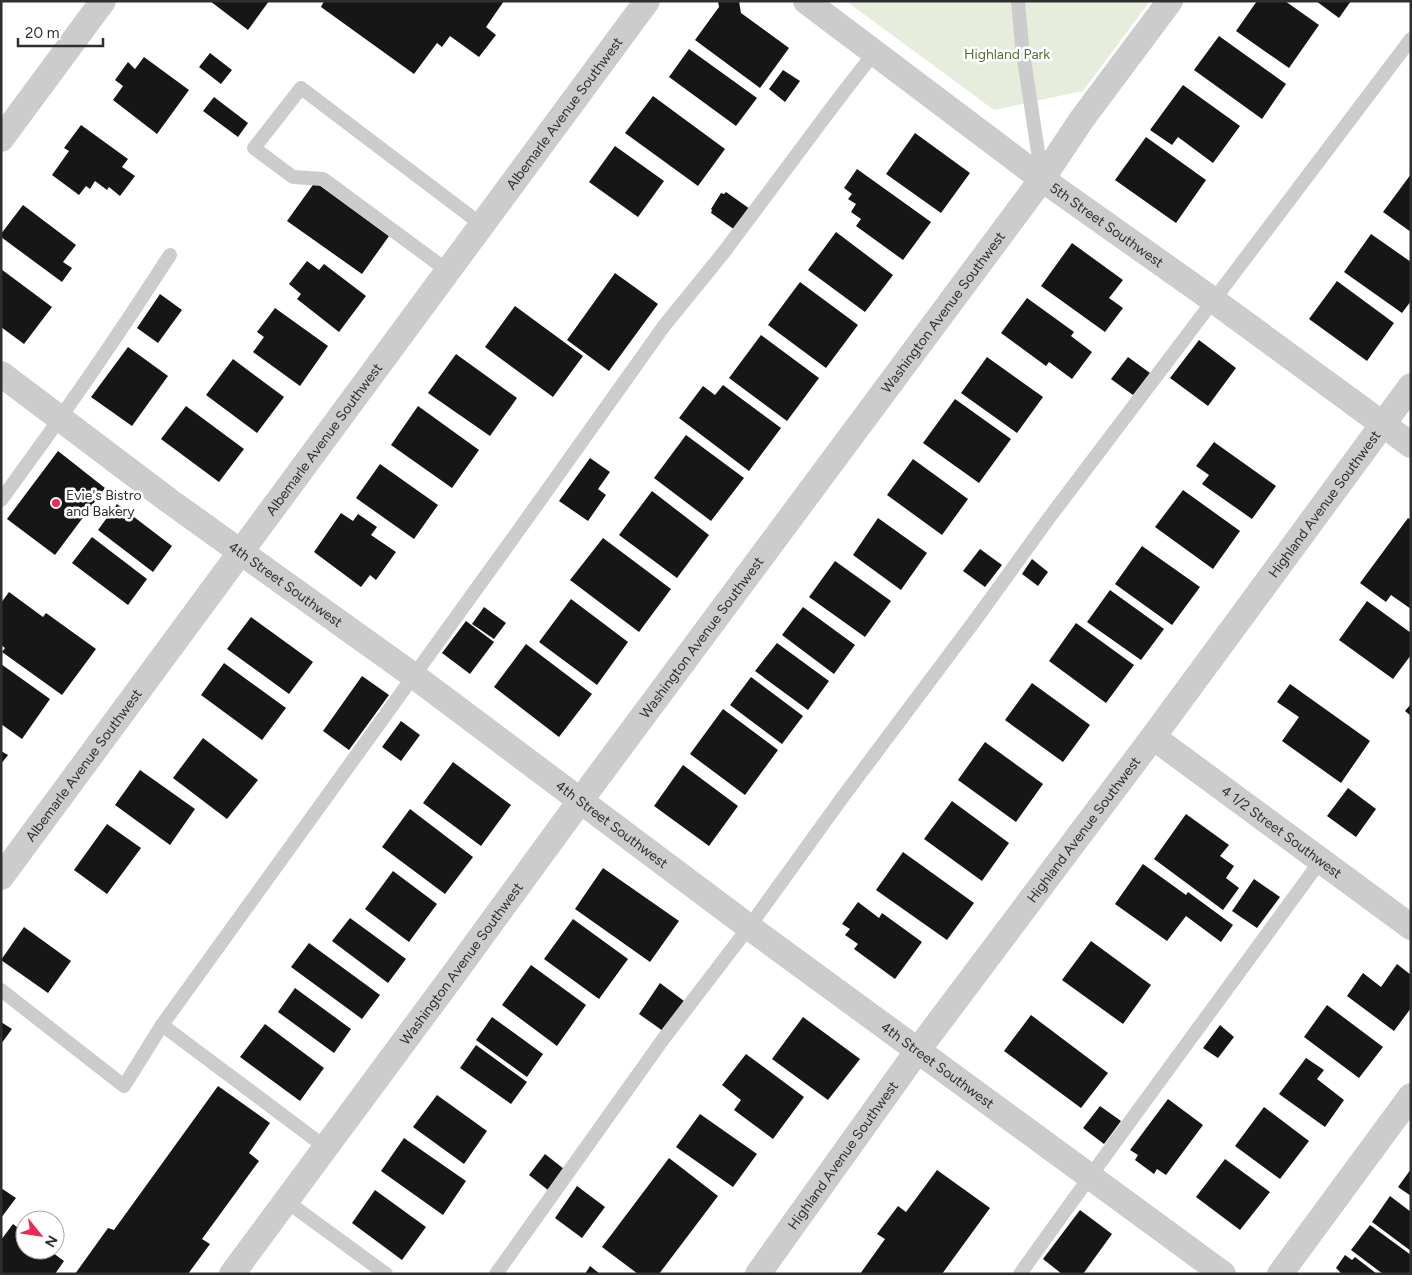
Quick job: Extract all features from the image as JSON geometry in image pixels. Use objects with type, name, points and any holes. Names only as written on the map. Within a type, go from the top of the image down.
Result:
[{"type":"street","points":[[1,139],[103,1]]},
{"type":"street","name":"Albemarle Avenue Southwest","points":[[1,877],[646,1]]},
{"type":"street","name":"5th Street Southwest","points":[[806,1],[1042,179],[1213,300],[1411,445]]},
{"type":"street","name":"Washington Avenue Southwest","points":[[232,1274],[324,1147],[452,978],[580,801],[1042,179],[1082,119],[1170,1]]},
{"type":"street","name":"4th Street Southwest","points":[[1,374],[168,500],[414,676],[749,927],[1223,1274]]},
{"type":"street","name":"Highland Avenue Southwest","points":[[758,1274],[918,1050],[1153,737],[1411,386]]},
{"type":"street","name":"4 1/2 Street Southwest","points":[[1153,737],[1411,927]]},
{"type":"street","points":[[1280,1274],[1411,1096]]},
{"type":"lane","points":[[1018,1],[1022,46],[1042,179]]},
{"type":"lane","points":[[496,1274],[664,1038],[749,927],[842,798],[1213,300],[1411,39]]},
{"type":"lane","points":[[1,990],[124,1086],[162,1025],[664,326],[724,252],[874,53]]},
{"type":"lane","points":[[448,271],[323,179],[293,176],[254,148],[301,88],[482,225]]},
{"type":"lane","points":[[1,500],[126,324],[170,255]]},
{"type":"lane","points":[[1020,1274],[1321,860]]},
{"type":"lane","points":[[162,1025],[324,1147]]},
{"type":"lane","points":[[286,1200],[386,1274]]},
{"type":"green space","name":"Highland Park","points":[[846,1],[1150,1],[1083,91],[994,110]]},
{"type":"building","points":[[210,1],[269,1],[248,30]]},
{"type":"building","points":[[324,1],[504,1],[486,27],[496,35],[479,57],[450,36],[442,47],[437,43],[414,74],[321,7]]},
{"type":"building","points":[[718,1],[739,1],[741,13],[789,48],[760,88],[695,40],[719,7]]},
{"type":"building","points":[[1257,1],[1285,1],[1319,25],[1289,68],[1236,31]]},
{"type":"building","points":[[1316,1],[1351,1],[1339,18]]},
{"type":"building","points":[[1219,36],[1286,84],[1262,119],[1194,70]]},
{"type":"building","points":[[689,49],[757,98],[736,126],[669,77]]},
{"type":"building","points":[[210,53],[232,70],[221,84],[199,67]]},
{"type":"building","points":[[144,57],[189,90],[157,134],[113,100],[123,86],[115,80],[128,62],[135,69]]},
{"type":"building","points":[[783,70],[800,81],[785,102],[769,89]]},
{"type":"building","points":[[1183,85],[1240,126],[1213,163],[1178,137],[1172,145],[1150,130]]},
{"type":"building","points":[[653,96],[725,149],[698,186],[625,133]]},
{"type":"building","points":[[214,97],[248,123],[238,137],[203,111]]},
{"type":"building","points":[[81,125],[128,159],[122,167],[135,176],[120,196],[109,187],[107,190],[95,181],[90,189],[86,186],[79,195],[52,175],[69,151],[64,148]]},
{"type":"building","points":[[915,133],[970,173],[941,213],[886,174]]},
{"type":"building","points":[[1146,137],[1206,180],[1176,223],[1115,180]]},
{"type":"building","points":[[615,146],[664,181],[638,217],[589,182]]},
{"type":"building","points":[[857,169],[931,222],[903,260],[856,226],[861,219],[851,212],[856,204],[848,199],[852,194],[844,188]]},
{"type":"building","points":[[1411,174],[1411,232],[1383,212]]},
{"type":"building","points":[[315,182],[389,236],[362,274],[287,221]]},
{"type":"building","points":[[726,192],[750,209],[735,230],[711,213],[711,209],[721,193],[724,194]]},
{"type":"building","points":[[23,205],[76,245],[63,262],[72,268],[62,282],[1,237],[1,234]]},
{"type":"building","points":[[836,232],[893,275],[865,312],[808,270]]},
{"type":"building","points":[[1371,234],[1411,262],[1411,301],[1402,313],[1344,272]]},
{"type":"building","points":[[1072,243],[1123,280],[1109,298],[1123,308],[1105,332],[1041,286]]},
{"type":"building","points":[[307,261],[319,270],[324,264],[366,296],[339,332],[297,299],[301,294],[289,284]]},
{"type":"building","points":[[1,269],[52,307],[24,344],[1,327]]},
{"type":"building","points":[[615,273],[658,304],[609,371],[567,340]]},
{"type":"building","points":[[1337,281],[1394,323],[1367,361],[1309,319]]},
{"type":"building","points":[[800,282],[858,325],[826,368],[768,325]]},
{"type":"building","points":[[160,294],[182,310],[158,343],[137,328]]},
{"type":"building","points":[[1027,298],[1074,332],[1071,336],[1092,352],[1072,379],[1049,362],[1046,366],[1001,333]]},
{"type":"building","points":[[515,306],[583,356],[553,397],[485,347]]},
{"type":"building","points":[[275,308],[328,346],[300,386],[253,352],[264,337],[257,332]]},
{"type":"building","points":[[761,335],[819,378],[787,421],[729,378]]},
{"type":"building","points":[[1199,340],[1236,368],[1208,406],[1170,378]]},
{"type":"building","points":[[128,347],[168,376],[132,426],[91,397]]},
{"type":"building","points":[[456,354],[517,398],[490,436],[428,393]]},
{"type":"building","points":[[987,357],[1043,397],[1017,433],[961,393]]},
{"type":"building","points":[[1128,357],[1150,373],[1133,395],[1111,379]]},
{"type":"building","points":[[233,359],[284,397],[257,433],[206,395]]},
{"type":"building","points":[[723,385],[781,428],[749,471],[679,418],[703,386],[715,395]]},
{"type":"building","points":[[955,399],[1011,439],[979,483],[923,443]]},
{"type":"building","points":[[186,406],[244,449],[219,482],[161,439]]},
{"type":"building","points":[[418,406],[479,450],[452,488],[391,445]]},
{"type":"building","points":[[686,435],[744,478],[711,521],[654,478]]},
{"type":"building","points":[[1214,442],[1276,486],[1252,519],[1202,484],[1209,475],[1196,466]]},
{"type":"building","name":"Evie's Bistro and Bakery","points":[[58,451],[105,488],[55,555],[7,519]]},
{"type":"building","points":[[590,458],[610,472],[598,489],[606,495],[588,521],[559,501]]},
{"type":"building","points":[[913,459],[968,499],[942,535],[887,495]]},
{"type":"building","points":[[380,464],[438,505],[414,539],[356,498]]},
{"type":"building","points":[[1183,490],[1240,531],[1213,569],[1155,527]]},
{"type":"building","points":[[652,491],[709,535],[677,578],[619,535]]},
{"type":"building","points":[[117,504],[172,546],[153,572],[98,530]]},
{"type":"building","points":[[341,513],[353,521],[358,514],[377,527],[371,535],[396,552],[376,580],[370,575],[361,587],[314,552]]},
{"type":"building","points":[[878,518],[927,553],[901,590],[853,555]]},
{"type":"building","points":[[1408,518],[1411,520],[1411,609],[1391,595],[1386,602],[1360,583]]},
{"type":"building","points":[[92,537],[147,579],[128,605],[72,563]]},
{"type":"building","points":[[603,538],[671,589],[639,632],[570,580]]},
{"type":"building","points":[[1142,546],[1200,587],[1172,625],[1115,584]]},
{"type":"building","points":[[980,549],[1002,565],[985,587],[963,571]]},
{"type":"building","points":[[1032,559],[1048,572],[1038,586],[1022,574]]},
{"type":"building","points":[[835,561],[891,601],[865,637],[809,597]]},
{"type":"building","points":[[1110,590],[1164,629],[1141,660],[1087,622]]},
{"type":"building","points":[[9,592],[43,617],[46,613],[96,649],[62,695],[2,652],[5,648],[1,645],[1,603]]},
{"type":"building","points":[[571,599],[628,642],[597,685],[539,642]]},
{"type":"building","points":[[1367,601],[1411,633],[1411,655],[1393,679],[1339,640]]},
{"type":"building","points":[[484,607],[506,623],[494,639],[472,624]]},
{"type":"building","points":[[803,607],[855,645],[834,674],[782,635]]},
{"type":"building","points":[[251,617],[313,662],[289,694],[227,649]]},
{"type":"building","points":[[466,621],[494,642],[470,674],[442,653]]},
{"type":"building","points":[[1076,623],[1134,665],[1106,703],[1049,661]]},
{"type":"building","points":[[777,643],[829,681],[808,710],[755,671]]},
{"type":"building","points":[[526,644],[592,694],[559,737],[494,687]]},
{"type":"building","points":[[224,663],[286,708],[262,740],[201,695]]},
{"type":"building","points":[[1,664],[50,699],[22,739],[1,724]]},
{"type":"building","points":[[362,676],[389,695],[349,750],[323,731]]},
{"type":"building","points":[[751,677],[803,716],[782,744],[730,705]]},
{"type":"building","points":[[1032,683],[1090,725],[1063,762],[1005,720]]},
{"type":"building","points":[[1290,684],[1370,741],[1341,783],[1282,741],[1299,717],[1277,702]]},
{"type":"building","points":[[1411,704],[1411,716],[1405,711]]},
{"type":"building","points":[[723,709],[778,750],[745,795],[690,754]]},
{"type":"building","points":[[401,721],[420,735],[401,761],[382,747]]},
{"type":"building","points":[[203,738],[258,780],[227,819],[173,778]]},
{"type":"building","points":[[985,742],[1043,784],[1016,822],[958,780]]},
{"type":"building","points":[[1,751],[8,755],[1,764]]},
{"type":"building","points":[[453,762],[511,805],[481,846],[423,803]]},
{"type":"building","points":[[683,765],[738,806],[709,846],[654,806]]},
{"type":"building","points":[[140,770],[195,809],[170,845],[115,805]]},
{"type":"building","points":[[1348,788],[1376,809],[1356,837],[1327,816]]},
{"type":"building","points":[[952,801],[1009,843],[982,881],[924,839]]},
{"type":"building","points":[[410,809],[473,857],[445,894],[382,847]]},
{"type":"building","points":[[1186,814],[1229,845],[1220,856],[1234,866],[1226,878],[1239,888],[1223,910],[1154,859]]},
{"type":"building","points":[[107,824],[141,848],[107,894],[74,870]]},
{"type":"building","points":[[903,852],[974,903],[947,940],[876,890]]},
{"type":"building","points":[[1143,864],[1186,895],[1188,892],[1233,925],[1221,942],[1186,916],[1167,941],[1115,904]]},
{"type":"building","points":[[603,868],[679,921],[650,962],[575,909]]},
{"type":"building","points":[[393,871],[437,904],[409,942],[365,909]]},
{"type":"building","points":[[1254,879],[1280,897],[1257,928],[1232,911]]},
{"type":"building","points":[[858,902],[879,918],[882,913],[922,942],[895,979],[854,949],[858,944],[845,935],[850,929],[842,924]]},
{"type":"building","points":[[350,918],[406,959],[388,983],[332,941]]},
{"type":"building","points":[[573,919],[628,959],[599,999],[544,959]]},
{"type":"building","points":[[24,927],[71,961],[48,993],[1,960]]},
{"type":"building","points":[[1091,941],[1151,985],[1123,1024],[1062,980]]},
{"type":"building","points":[[309,943],[380,995],[362,1019],[291,967]]},
{"type":"building","points":[[1397,964],[1411,975],[1411,1008],[1394,1031],[1347,996],[1363,973],[1381,987]]},
{"type":"building","points":[[531,965],[586,1005],[557,1046],[502,1005]]},
{"type":"building","points":[[660,983],[684,1001],[663,1031],[639,1014]]},
{"type":"building","points":[[295,988],[351,1029],[334,1053],[278,1012]]},
{"type":"building","points":[[1327,1005],[1383,1047],[1359,1078],[1304,1037]]},
{"type":"building","points":[[1031,1015],[1108,1073],[1081,1108],[1004,1051]]},
{"type":"building","points":[[492,1017],[543,1054],[527,1077],[476,1040]]},
{"type":"building","points":[[803,1017],[860,1059],[828,1100],[772,1059]]},
{"type":"building","points":[[1,1022],[12,1029],[1,1044]]},
{"type":"building","points":[[265,1024],[324,1068],[300,1101],[240,1057]]},
{"type":"building","points":[[1220,1025],[1234,1037],[1218,1058],[1203,1048]]},
{"type":"building","points":[[476,1045],[527,1082],[511,1104],[460,1068]]},
{"type":"building","points":[[746,1054],[804,1097],[773,1139],[734,1110],[741,1100],[722,1085]]},
{"type":"building","points":[[1306,1058],[1324,1070],[1317,1079],[1344,1100],[1325,1127],[1279,1094]]},
{"type":"building","points":[[218,1086],[270,1123],[249,1153],[259,1161],[202,1239],[210,1244],[188,1274],[75,1274],[108,1228],[114,1230]]},
{"type":"building","points":[[437,1095],[487,1131],[464,1164],[413,1127]]},
{"type":"building","points":[[1168,1099],[1203,1125],[1166,1175],[1157,1169],[1154,1174],[1135,1160],[1138,1155],[1130,1150]]},
{"type":"building","points":[[1100,1106],[1121,1121],[1104,1144],[1083,1128]]},
{"type":"building","points":[[1264,1107],[1309,1141],[1280,1179],[1235,1146]]},
{"type":"building","points":[[700,1114],[757,1154],[733,1187],[676,1147]]},
{"type":"building","points":[[404,1138],[466,1181],[443,1215],[381,1171]]},
{"type":"building","points":[[545,1154],[564,1169],[548,1190],[529,1175]]},
{"type":"building","points":[[669,1158],[718,1196],[659,1274],[638,1274],[602,1247]]},
{"type":"building","points":[[1225,1159],[1270,1192],[1240,1230],[1196,1197]]},
{"type":"building","points":[[1411,1169],[1411,1196],[1398,1187]]},
{"type":"building","points":[[937,1170],[990,1208],[942,1274],[860,1274],[885,1239],[877,1234],[898,1206],[906,1212]]},
{"type":"building","points":[[577,1186],[605,1207],[582,1238],[555,1218]]},
{"type":"building","points":[[1,1188],[16,1198],[1,1218]]},
{"type":"building","points":[[375,1190],[426,1227],[402,1260],[352,1223]]},
{"type":"building","points":[[1390,1196],[1411,1212],[1411,1251],[1372,1222]]},
{"type":"building","points":[[1080,1210],[1112,1234],[1083,1274],[1062,1274],[1043,1259]]},
{"type":"building","points":[[13,1224],[15,1226],[15,1260],[64,1261],[55,1274],[1,1274],[1,1240]]},
{"type":"building","points":[[1370,1225],[1411,1255],[1411,1271],[1409,1274],[1383,1274],[1351,1250]]},
{"type":"building","points":[[1345,1255],[1352,1260],[1355,1257],[1377,1274],[1342,1274],[1336,1268]]},
{"type":"building","points":[[590,1266],[600,1274],[585,1274]]},
{"type":"place","name":"Evie's Bistro and Bakery","points":[[56,503]]}]
